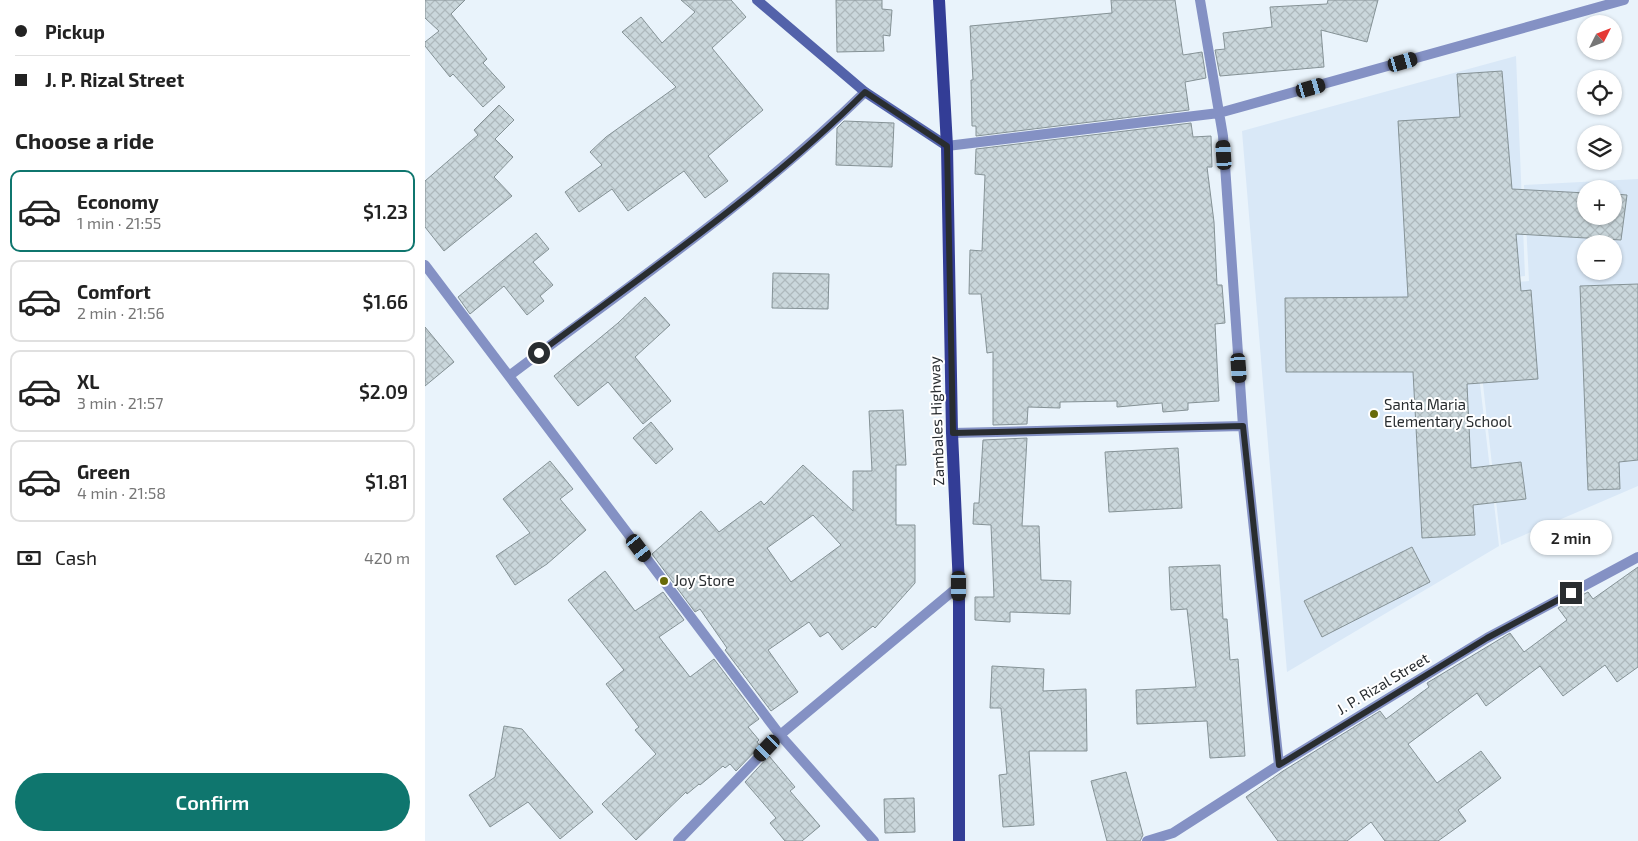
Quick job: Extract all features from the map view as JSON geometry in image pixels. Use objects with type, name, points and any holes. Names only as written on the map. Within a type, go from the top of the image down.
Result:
[{"type":"main road","name":"Zambales Highway","points":[[939,0],[947,146],[953,433],[959,586],[959,841]]},
{"type":"street","points":[[757,0],[865,92],[947,146],[1219,113],[1624,0]]},
{"type":"street","points":[[1200,0],[1223,136],[1243,426],[1279,765]]},
{"type":"street","points":[[509,376],[736,205],[821,135],[865,92]]},
{"type":"street","points":[[425,265],[780,735],[874,841]]},
{"type":"street","points":[[953,433],[1243,426]]},
{"type":"street","name":"J. P. Rizal Street","points":[[1147,841],[1173,833],[1279,765],[1487,638],[1638,558]]},
{"type":"street","points":[[678,841],[780,735],[959,586]]},
{"type":"shaded area","name":"Santa Maria Elementary School","points":[[1516,56],[1525,276],[1468,282],[1499,546],[1287,672],[1242,131]]},
{"type":"shaded area","points":[[1638,179],[1638,486],[1501,545],[1472,286],[1529,281],[1524,185],[1577,182],[1577,225],[1622,225],[1622,180],[1619,180]]},
{"type":"building","points":[[425,0],[465,0],[451,14],[487,59],[483,63],[505,87],[483,107],[453,74],[450,77],[425,46],[425,42],[439,31],[425,18]]},
{"type":"building","points":[[681,0],[731,0],[746,17],[712,48],[763,110],[708,156],[728,181],[705,198],[684,171],[628,211],[612,189],[579,212],[565,192],[602,165],[590,152],[606,137],[676,87],[622,32],[641,17],[662,43],[695,12]]},
{"type":"building","points":[[836,0],[882,0],[882,9],[892,10],[890,36],[883,35],[884,51],[837,52]]},
{"type":"building","points":[[1111,0],[1175,0],[1183,55],[1202,52],[1206,78],[1185,82],[1189,110],[976,136],[976,126],[972,126],[971,80],[973,80],[970,26],[1112,13]]},
{"type":"building","points":[[1328,0],[1378,0],[1367,42],[1321,30],[1324,67],[1220,76],[1215,50],[1225,49],[1223,33],[1272,27],[1270,7],[1327,4]]},
{"type":"building","points":[[1502,71],[1512,189],[1577,193],[1577,225],[1622,225],[1622,195],[1627,195],[1622,235],[1577,235],[1577,237],[1516,234],[1521,291],[1531,290],[1538,379],[1467,384],[1471,468],[1521,462],[1526,499],[1473,505],[1475,535],[1422,538],[1413,372],[1286,372],[1285,298],[1408,297],[1398,121],[1460,117],[1457,74]]},
{"type":"building","points":[[499,105],[514,120],[495,139],[513,157],[494,177],[512,196],[444,251],[425,227],[425,181],[478,135],[474,130]]},
{"type":"building","points":[[844,121],[894,123],[892,167],[836,165],[837,128]]},
{"type":"building","points":[[1191,123],[1193,137],[1211,136],[1212,167],[1207,167],[1214,222],[1217,285],[1222,285],[1225,323],[1215,324],[1219,401],[1188,403],[1188,410],[1163,412],[1162,403],[1117,407],[1117,401],[1060,402],[1060,408],[1028,407],[1027,424],[993,425],[993,352],[987,353],[981,294],[969,294],[970,250],[982,251],[985,175],[975,174],[976,149]]},
{"type":"building","points":[[536,233],[549,249],[533,262],[553,285],[540,296],[544,301],[527,315],[504,286],[470,314],[458,297]]},
{"type":"building","points":[[773,273],[829,274],[828,309],[772,308]]},
{"type":"building","points":[[1638,284],[1638,460],[1619,462],[1620,489],[1588,490],[1580,286]]},
{"type":"building","points":[[645,297],[670,325],[635,357],[671,401],[643,424],[608,382],[578,406],[554,376],[618,323]]},
{"type":"building","points":[[425,327],[454,362],[425,386]]},
{"type":"building","points":[[903,410],[906,465],[896,465],[896,525],[915,525],[915,583],[875,628],[873,626],[842,650],[828,632],[820,637],[809,622],[768,650],[798,692],[771,711],[725,650],[727,648],[700,609],[695,612],[652,554],[701,511],[719,532],[761,501],[764,505],[803,465],[853,511],[853,471],[872,471],[869,411]],"holes":[[[813,515],[841,545],[791,582],[767,548]]]},
{"type":"building","points":[[651,422],[673,449],[656,464],[633,438]]},
{"type":"building","points":[[1027,438],[1022,526],[1039,526],[1041,580],[1071,581],[1070,614],[1010,612],[1010,622],[975,620],[975,597],[994,597],[991,525],[973,524],[974,503],[979,503],[983,440]]},
{"type":"building","points":[[1178,448],[1182,508],[1109,512],[1105,452]]},
{"type":"building","points":[[550,461],[573,489],[560,499],[586,530],[547,564],[515,585],[496,556],[530,533],[503,499]]},
{"type":"building","points":[[1412,547],[1430,582],[1322,637],[1304,601]]},
{"type":"building","points":[[1220,565],[1223,619],[1227,619],[1230,660],[1238,659],[1245,756],[1210,758],[1207,721],[1137,724],[1136,690],[1196,687],[1187,609],[1171,610],[1169,567]]},
{"type":"building","points":[[1638,567],[1638,667],[1617,682],[1605,665],[1563,696],[1540,666],[1486,706],[1477,693],[1408,744],[1437,783],[1481,751],[1501,778],[1458,810],[1466,821],[1438,841],[1385,841],[1371,822],[1347,841],[1278,841],[1246,797],[1283,771],[1380,711],[1386,719],[1429,687],[1427,683],[1510,633],[1524,652],[1567,620],[1558,608],[1588,592],[1593,599]]},
{"type":"building","points":[[605,571],[635,611],[663,592],[684,620],[659,637],[690,677],[714,659],[759,719],[748,727],[759,740],[757,742],[760,746],[736,771],[730,764],[725,768],[723,766],[700,785],[687,794],[686,792],[636,840],[602,804],[656,754],[635,730],[639,727],[606,684],[624,670],[568,600]]},
{"type":"building","points":[[992,666],[1044,669],[1043,691],[1086,689],[1087,751],[1029,751],[1034,825],[1003,827],[999,775],[1007,774],[1001,708],[990,708]]},
{"type":"building","points":[[504,726],[522,729],[593,812],[560,839],[528,802],[490,827],[469,795],[495,777]]},
{"type":"building","points":[[769,756],[795,787],[790,791],[820,826],[802,841],[785,841],[770,823],[776,818],[745,782]]},
{"type":"building","points":[[1126,772],[1143,835],[1140,841],[1107,841],[1091,781]]},
{"type":"building","points":[[914,798],[915,832],[885,833],[884,799]]},
{"type":"place","name":"Santa Maria Elementary School","points":[[1374,414]]},
{"type":"place","name":"Joy Store","points":[[664,581]]},
{"type":"route","points":[[539,353],[736,205],[821,135],[865,92],[947,146],[953,433],[1243,426],[1279,765],[1487,638],[1571,593]]}]
